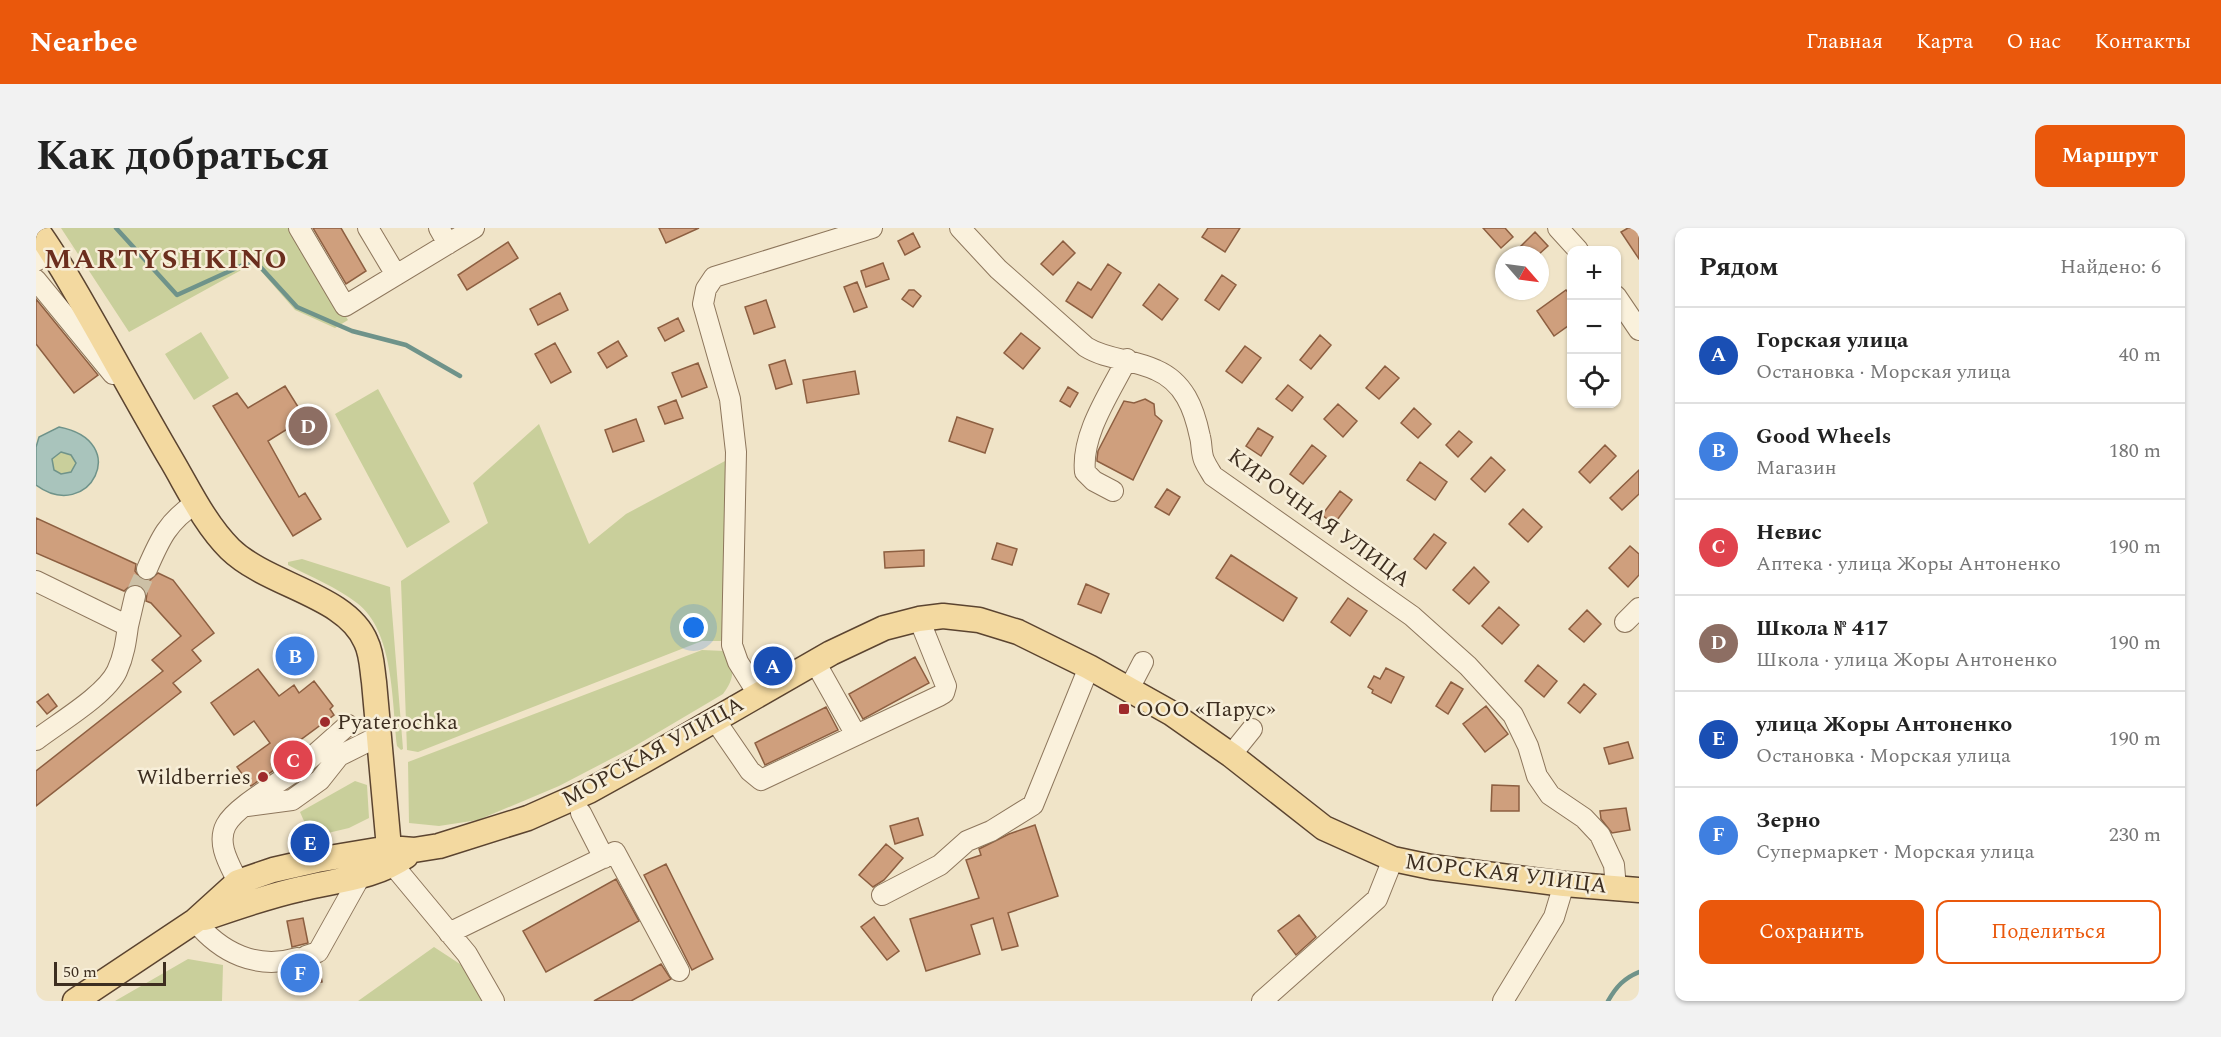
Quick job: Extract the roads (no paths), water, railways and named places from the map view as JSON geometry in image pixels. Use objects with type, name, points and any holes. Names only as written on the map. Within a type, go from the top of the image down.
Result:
[{"type":"main road","points":[[36,229],[44,256],[78,316],[213,528],[230,549],[253,567],[269,577],[331,605],[354,621],[367,643],[380,740],[391,857]]},
{"type":"main road","name":"МОРСКАЯ УЛИЦА","points":[[75,1001],[195,921],[238,882],[273,870],[306,863],[391,857],[451,843],[528,818],[589,790],[815,662],[884,628],[919,619],[943,616],[988,623],[1018,632],[1089,667],[1171,713],[1231,755],[1324,828],[1394,859],[1431,867],[1564,884],[1628,889]]},
{"type":"main road","name":"МОРСКАЯ УЛИЦА","points":[[195,921],[280,894],[361,875],[391,857]]},
{"type":"street","points":[[299,228],[345,306],[396,275],[444,236],[474,228]]},
{"type":"street","points":[[368,228],[396,275]]},
{"type":"street","points":[[758,694],[738,662],[732,645],[736,452],[730,399],[703,304],[706,289],[714,277],[830,234],[872,228]]},
{"type":"street","name":"КИРОЧНАЯ УЛИЦА","points":[[960,228],[998,269],[1086,347],[1098,354],[1157,370],[1177,382],[1190,402],[1203,458],[1213,476],[1412,616],[1468,666],[1513,715],[1528,746],[1537,776],[1550,795],[1584,818],[1600,835],[1628,889]]},
{"type":"street","points":[[1558,228],[1574,246]]},
{"type":"street","points":[[36,280],[78,316],[113,374]]},
{"type":"street","points":[[1620,300],[1639,330]]},
{"type":"street","points":[[1113,491],[1094,481],[1085,472],[1084,459],[1087,440],[1127,360]]},
{"type":"street","points":[[147,569],[168,526],[196,502]]},
{"type":"street","points":[[36,581],[128,626]]},
{"type":"street","points":[[36,740],[103,690],[116,673],[124,654],[135,596]]},
{"type":"street","points":[[715,720],[750,771],[761,780],[944,693],[946,686],[919,619]]},
{"type":"street","points":[[815,662],[856,735]]},
{"type":"street","points":[[1129,689],[1143,662]]},
{"type":"street","points":[[882,895],[940,865],[968,841],[991,831],[1033,806],[1089,667]]},
{"type":"street","points":[[238,882],[224,850],[226,824],[244,806],[292,800],[320,780],[333,750],[348,725]]},
{"type":"street","points":[[1231,755],[1252,729]]},
{"type":"street","points":[[333,750],[380,740]]},
{"type":"street","points":[[581,813],[604,858]]},
{"type":"street","points":[[449,933],[615,852],[679,971]]},
{"type":"street","points":[[391,857],[467,954],[494,1001]]},
{"type":"street","points":[[1262,1001],[1377,899],[1394,859]]},
{"type":"street","points":[[195,921],[208,937],[228,950],[254,960],[278,963],[299,958],[318,952],[361,875]]},
{"type":"street","points":[[1503,1001],[1554,916],[1564,884]]},
{"type":"water","points":[[59,427],[81,435],[94,447],[98,462],[95,476],[86,487],[72,494],[55,494],[36,485],[36,447],[39,437]],"holes":[[[61,452],[71,455],[76,463],[71,472],[61,474],[54,470],[52,459]]]},
{"type":"waterway","points":[[116,228],[177,295],[254,260],[297,307],[352,331],[406,345],[460,376]]},
{"type":"waterway","points":[[1608,1001],[1621,984],[1639,972]]},
{"type":"tunnel","points":[[135,596],[147,569]]},
{"type":"place","name":"Школа № 417","points":[[308,426]]},
{"type":"place","name":"Good Wheels","points":[[295,656]]},
{"type":"place","name":"Горская улица","points":[[773,666]]},
{"type":"place","name":"ООО «Парус»","points":[[1124,709]]},
{"type":"place","name":"Pyaterochka","points":[[325,722]]},
{"type":"place","name":"Невис","points":[[293,760]]},
{"type":"place","name":"Wildberries","points":[[263,777]]},
{"type":"place","name":"улица Жоры Антоненко","points":[[310,843]]},
{"type":"place","name":"Зерно","points":[[300,973]]},
{"type":"district","name":"MARTYSHKINO","points":[[166,259]]}]
